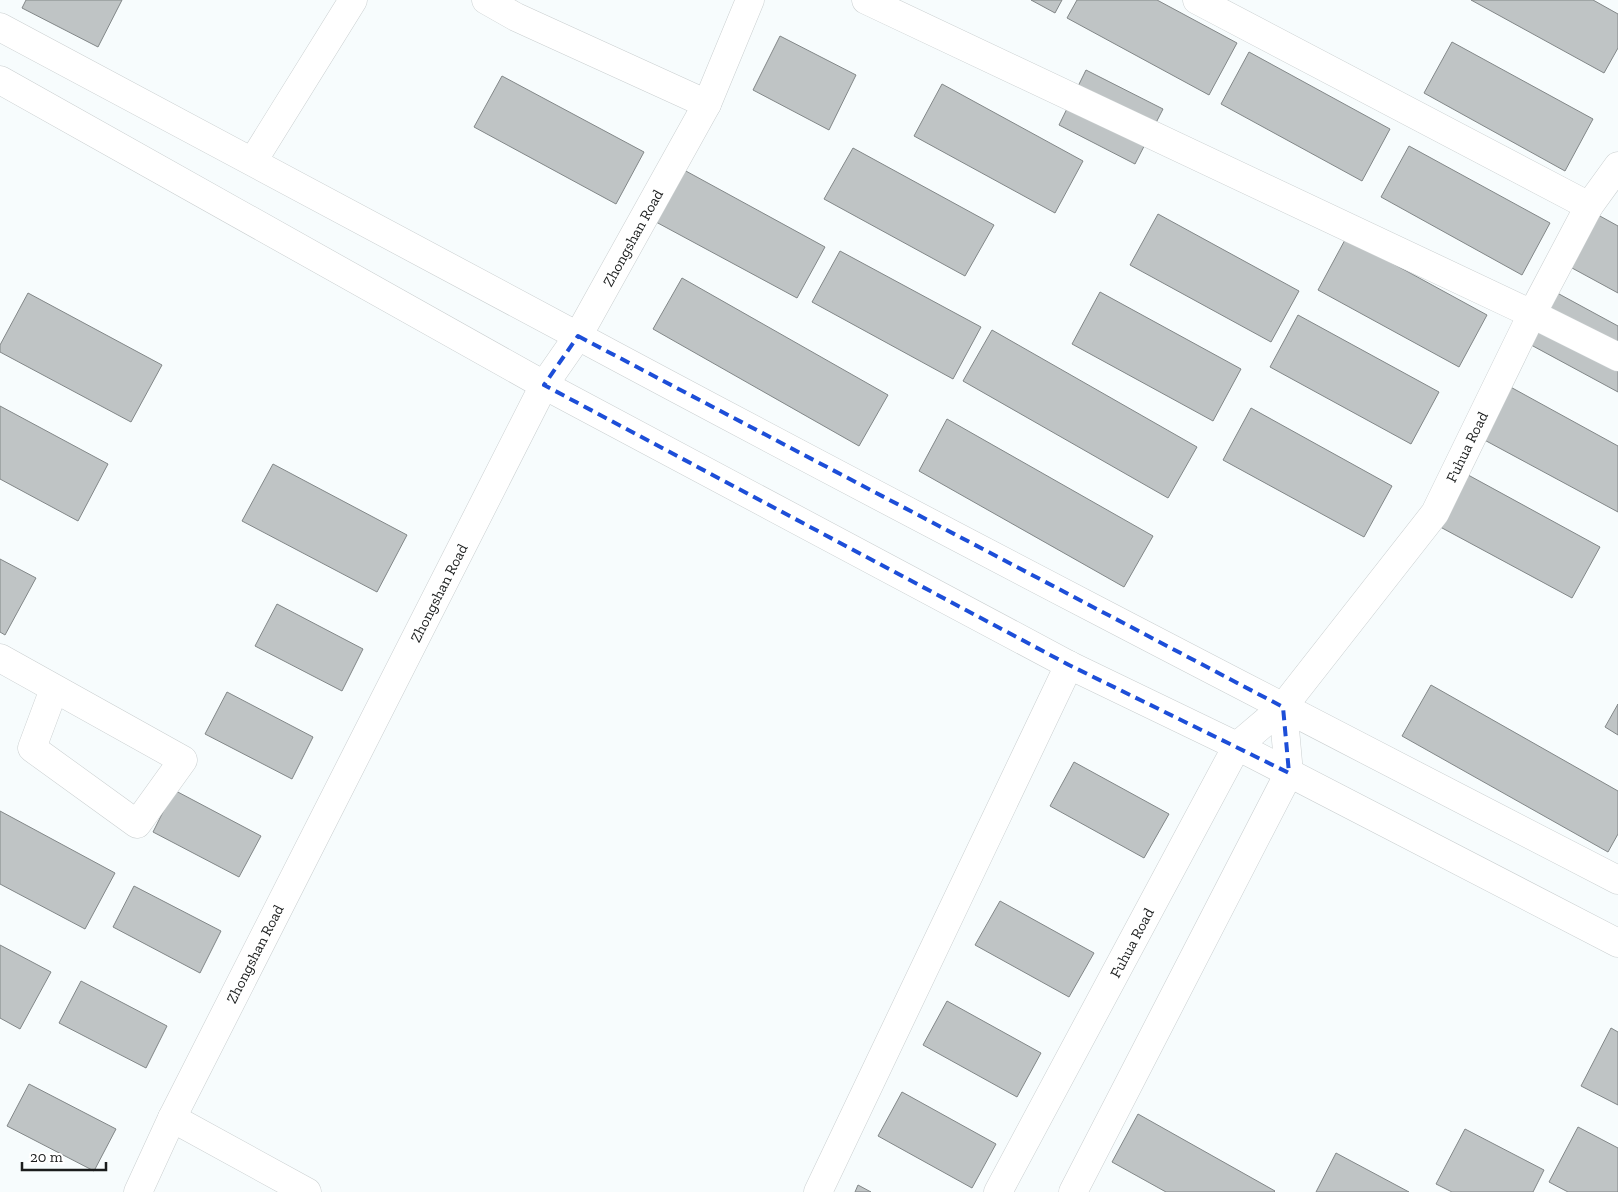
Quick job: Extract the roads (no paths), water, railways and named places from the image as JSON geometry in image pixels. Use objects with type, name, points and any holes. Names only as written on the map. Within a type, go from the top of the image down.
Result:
[{"type":"street","points":[[253,161],[353,0]]},
{"type":"street","points":[[486,0],[520,8],[707,104]]},
{"type":"street","name":"Zhongshan Road","points":[[138,1192],[172,1118],[544,385],[578,336],[707,104],[750,0]]},
{"type":"street","points":[[866,0],[1532,314],[1618,357]]},
{"type":"street","points":[[1197,0],[1589,206]]},
{"type":"street","points":[[0,27],[578,336],[1283,708],[1618,880]]},
{"type":"street","points":[[0,80],[544,385],[1070,665],[1237,746],[1618,943]]},
{"type":"street","name":"Fuhua Road","points":[[998,1192],[1237,746],[1283,708],[1435,513],[1532,314],[1589,206],[1618,166]]},
{"type":"street","points":[[0,658],[183,760],[136,824],[32,748],[54,689]]},
{"type":"street","points":[[818,1192],[1070,665]]},
{"type":"street","points":[[1073,1192],[1289,773],[1283,708]]},
{"type":"street","points":[[172,1118],[307,1192]]}]
